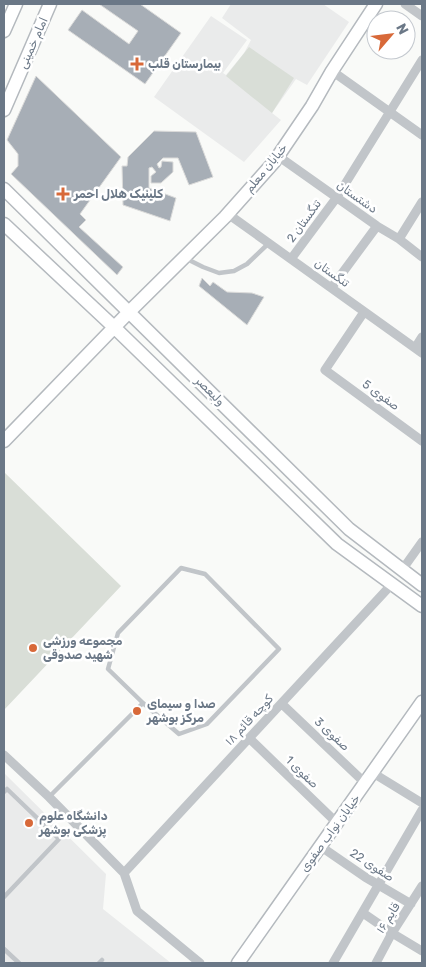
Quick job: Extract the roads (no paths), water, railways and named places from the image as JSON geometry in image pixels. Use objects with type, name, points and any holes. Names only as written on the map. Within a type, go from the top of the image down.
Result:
[{"type":"main road","points":[[4,31],[16,4]]},
{"type":"main road","name":"امام خمینی","points":[[4,110],[50,4]]},
{"type":"main road","name":"خیابان معلم","points":[[115,328],[228,214],[274,162],[312,106],[332,71],[376,4]]},
{"type":"main road","name":"ولیعصر","points":[[4,189],[349,529],[422,585]]},
{"type":"main road","name":"ولیعصر","points":[[4,224],[115,328],[337,544],[422,606]]},
{"type":"main road","points":[[4,441],[115,328]]},
{"type":"main road","points":[[293,501],[306,487]]},
{"type":"main road","name":"خیابان نواب صفوی","points":[[238,963],[336,823],[420,710]]},
{"type":"street","points":[[405,4],[422,16]]},
{"type":"street","name":"تنگستان 2","points":[[291,259],[336,197],[422,60]]},
{"type":"street","points":[[332,71],[422,135]]},
{"type":"street","name":"دشتستان","points":[[278,156],[422,257]]},
{"type":"street","points":[[398,239],[422,202]]},
{"type":"street","name":"تنگستان","points":[[228,214],[332,287],[418,351]]},
{"type":"street","points":[[332,287],[377,226]]},
{"type":"street","name":"صفوی 5","points":[[364,312],[325,370],[422,441]]},
{"type":"street","points":[[418,351],[422,337]]},
{"type":"street","points":[[402,570],[422,542]]},
{"type":"street","name":"کوچه قائم ۱۸","points":[[124,874],[392,584]]},
{"type":"street","name":"صفوی 3","points":[[282,704],[369,778],[422,803]]},
{"type":"street","name":"صفوی 1","points":[[250,738],[336,823]]},
{"type":"street","points":[[4,755],[124,874],[137,911],[200,963]]},
{"type":"street","points":[[333,963],[422,810]]},
{"type":"street","name":"صفوی 22","points":[[320,846],[411,904]]},
{"type":"street","name":"قایم ۱۶","points":[[376,963],[392,933],[422,886]]},
{"type":"street","points":[[363,913],[422,951]]},
{"type":"lane","points":[[184,258],[219,273],[234,271],[247,264],[269,243]]},
{"type":"lane","points":[[181,568],[205,574],[279,649],[207,724],[179,734],[143,703],[108,669],[118,633],[181,568]]},
{"type":"lane","points":[[49,798],[143,703]]},
{"type":"lane","points":[[4,897],[59,839],[5,789]]},
{"type":"lane","points":[[4,949],[19,963]]},
{"type":"place","name":"بیمارستان قلب","points":[[137,64]]},
{"type":"place","name":"کلینیک هلال احمر","points":[[63,194]]},
{"type":"place","name":"مجموعه ورزشی شهید صدوقی","points":[[33,648]]},
{"type":"place","name":"صدا و سیمای مرکز بوشهر","points":[[137,711]]},
{"type":"place","name":"دانشگاه علوم پزشکی بوشهر","points":[[29,823]]}]
